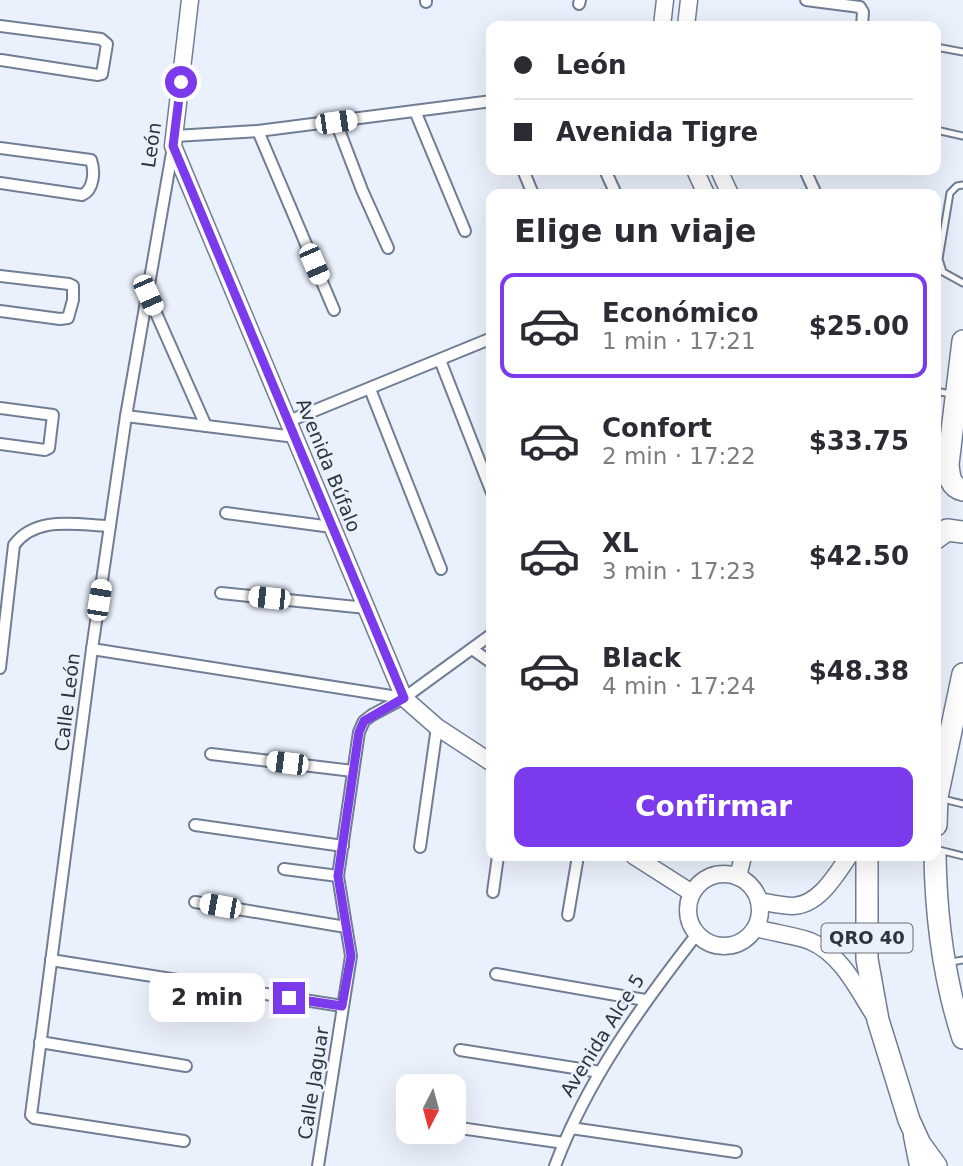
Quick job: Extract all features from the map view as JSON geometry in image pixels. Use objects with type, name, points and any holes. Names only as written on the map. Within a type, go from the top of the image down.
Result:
[{"type":"highway","points":[[941,413],[943,392],[963,334]]},
{"type":"highway","points":[[963,341],[948,464],[952,482],[956,488],[963,490]]},
{"type":"highway","points":[[941,534],[947,530],[963,532]]},
{"type":"highway","points":[[941,781],[960,704],[963,674]]},
{"type":"highway","name":"QRO 40","points":[[867,861],[867,960],[878,1020],[909,1120],[920,1144],[936,1166]]},
{"type":"highway","name":"QRO 40","points":[[935,861],[936,886],[954,961],[963,1038]]},
{"type":"street","name":"León","points":[[148,295],[174,141],[190,0]]},
{"type":"street","points":[[663,21],[665,0]]},
{"type":"street","points":[[687,21],[689,0]]},
{"type":"street","points":[[806,0],[860,7],[863,12],[862,21]]},
{"type":"street","points":[[0,26],[101,39],[107,44],[104,68],[102,74],[98,75],[1,61]]},
{"type":"street","points":[[174,141],[486,102]]},
{"type":"street","points":[[415,111],[465,232]]},
{"type":"street","points":[[336,122],[388,248]]},
{"type":"street","points":[[258,131],[334,310]]},
{"type":"street","name":"Avenida Búfalo","points":[[174,141],[404,698],[438,727],[486,759]]},
{"type":"street","points":[[0,148],[91,160],[93,166],[90,188],[82,195],[0,183]]},
{"type":"street","points":[[0,276],[73,286],[68,318],[0,312]]},
{"type":"street","points":[[148,295],[206,426]]},
{"type":"street","name":"Calle León","points":[[148,295],[126,416],[92,649],[31,1115],[34,1118],[184,1141]]},
{"type":"street","points":[[289,421],[486,340]]},
{"type":"street","points":[[440,359],[486,477]]},
{"type":"street","points":[[370,388],[440,569]]},
{"type":"street","points":[[0,408],[53,415],[50,448],[45,450],[0,444]]},
{"type":"street","points":[[126,416],[295,437]]},
{"type":"street","points":[[226,513],[332,527]]},
{"type":"street","points":[[0,668],[14,545],[31,529],[46,524],[110,526]]},
{"type":"street","points":[[0,545],[14,545]]},
{"type":"street","points":[[221,593],[366,608]]},
{"type":"street","name":"Calle Jaguar","points":[[318,1166],[351,956],[338,876],[359,732],[364,721],[404,698],[486,638]]},
{"type":"street","points":[[92,649],[404,698]]},
{"type":"street","points":[[472,649],[486,659]]},
{"type":"street","points":[[420,847],[438,727]]},
{"type":"street","points":[[211,754],[353,771]]},
{"type":"street","points":[[195,825],[343,846]]},
{"type":"street","points":[[493,892],[497,861]]},
{"type":"street","points":[[568,915],[577,861]]},
{"type":"street","points":[[642,861],[692,892]]},
{"type":"street","points":[[719,861],[719,873]]},
{"type":"street","points":[[738,877],[742,861]]},
{"type":"street","points":[[760,901],[795,906],[818,896],[846,861]]},
{"type":"street","points":[[284,869],[338,876]]},
{"type":"street","points":[[719,873],[738,877],[755,891],[760,901],[756,928],[747,939],[734,945],[721,946],[707,942],[697,934],[689,921],[688,907],[692,892],[699,884],[719,873]]},
{"type":"street","points":[[195,902],[345,927]]},
{"type":"street","points":[[756,928],[808,941],[827,952],[850,976],[878,1020]]},
{"type":"street","name":"Avenida Alce 5","points":[[555,1166],[600,1072],[645,1000],[697,934]]},
{"type":"street","points":[[51,960],[342,1006]]},
{"type":"street","points":[[496,974],[645,1000]]},
{"type":"street","points":[[40,1042],[186,1066]]},
{"type":"street","points":[[460,1050],[600,1072]]},
{"type":"street","points":[[909,1120],[918,1166]]},
{"type":"street","points":[[571,1128],[736,1152]]},
{"type":"street","points":[[466,1129],[564,1143]]},
{"type":"lane","points":[[941,48],[963,52]]},
{"type":"lane","points":[[941,131],[963,136]]},
{"type":"lane","points":[[941,248],[950,193],[957,186],[963,185]]},
{"type":"lane","points":[[941,266],[943,272],[963,283]]},
{"type":"lane","points":[[941,798],[963,804]]},
{"type":"lane","points":[[941,850],[963,856]]},
{"type":"route","points":[[181,82],[173,146],[404,698],[364,721],[359,732],[338,876],[338,890],[351,956],[342,1006],[289,998]]}]
